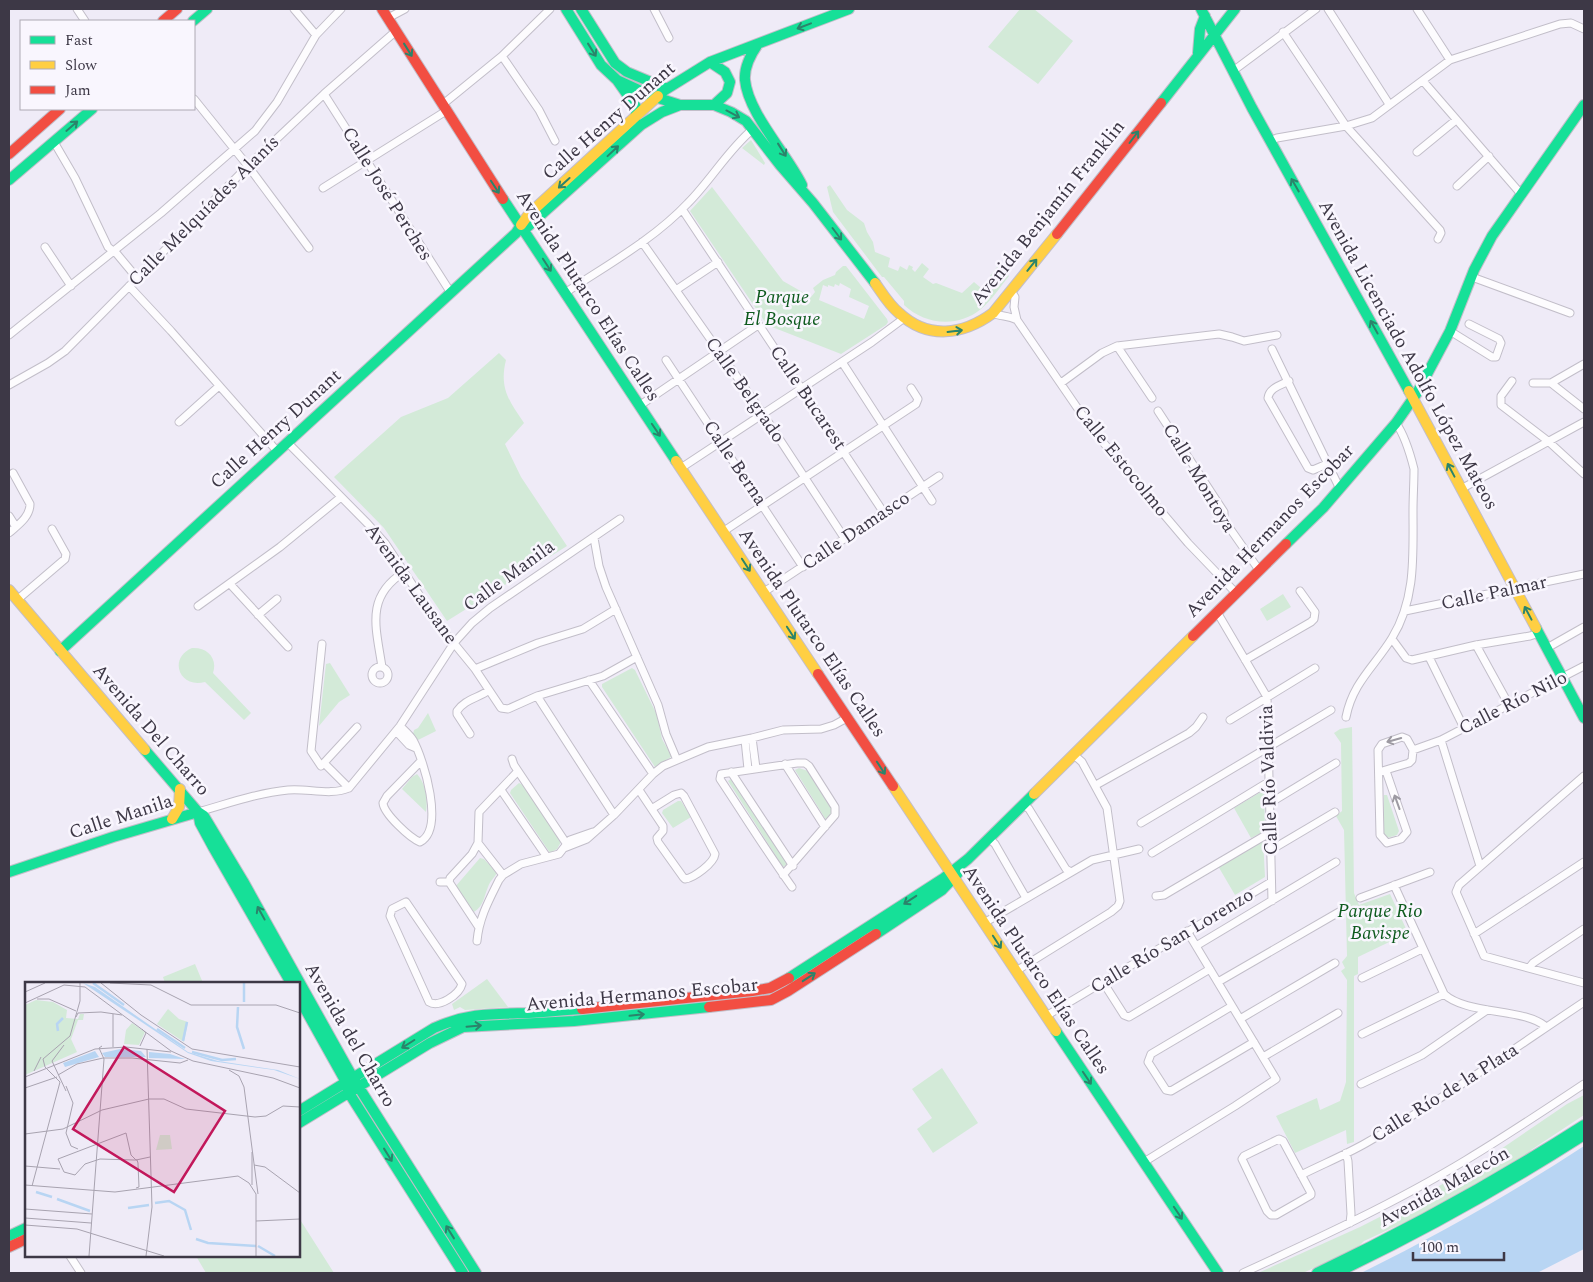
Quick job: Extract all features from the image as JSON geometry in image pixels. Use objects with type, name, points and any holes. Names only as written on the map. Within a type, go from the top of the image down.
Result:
[{"type":"main road","points":[[164,20],[177,9]]},
{"type":"main road","points":[[194,20],[207,9]]},
{"type":"main road","name":"Avenida Plutarco Elías Calles","points":[[382,9],[520,229],[565,293],[1218,1273]]},
{"type":"main road","points":[[566,9],[601,64],[617,80],[636,107],[635,118]]},
{"type":"main road","points":[[581,9],[615,63],[627,72],[662,87],[661,94]]},
{"type":"main road","name":"Calle Henry Dunant","points":[[520,229],[529,214],[661,94],[710,62],[849,9]]},
{"type":"main road","points":[[1191,9],[1201,11],[1201,38],[1197,56]]},
{"type":"main road","name":"Avenida Benjamín Franklin","points":[[807,195],[903,318],[913,325],[925,329],[950,332],[976,326],[993,313],[1011,292],[1235,9]]},
{"type":"main road","name":"Avenida Licenciado Adolfo López Mateos","points":[[1201,11],[1270,141],[1414,399],[1584,718]]},
{"type":"main road","points":[[758,44],[751,53],[747,64],[744,78],[746,87],[752,103],[796,173],[807,195]]},
{"type":"main road","points":[[710,62],[720,66],[726,72],[730,84],[730,91],[714,105]]},
{"type":"main road","points":[[617,80],[661,94],[680,105],[714,105],[739,116],[754,129],[780,165],[807,195]]},
{"type":"main road","name":"Calle Henry Dunant","points":[[60,651],[520,229],[641,125],[662,112],[680,105]]},
{"type":"main road","name":"Avenida Hermanos Escobar","points":[[300,1122],[354,1090],[448,1021],[474,1013],[540,1012],[636,1004],[762,990],[780,984],[890,913],[961,871],[968,859],[1340,489],[1396,423],[1414,399],[1450,331],[1472,277],[1492,236],[1584,105]]},
{"type":"main road","points":[[9,154],[59,110]]},
{"type":"main road","points":[[9,180],[91,110]]},
{"type":"main road","points":[[1403,380],[1412,383],[1423,383]]},
{"type":"main road","name":"Avenida Del Charro","points":[[9,590],[198,812],[200,823],[213,847],[290,982]]},
{"type":"main road","points":[[172,819],[178,807],[180,789]]},
{"type":"main road","name":"Calle Manila","points":[[9,872],[198,812]]},
{"type":"main road","name":"Avenida del Charro","points":[[198,812],[204,816],[244,881],[298,982]]},
{"type":"main road","name":"Avenida Hermanos Escobar","points":[[300,1110],[350,1080],[463,1027],[574,1021],[771,1000],[925,902],[942,890],[952,876]]},
{"type":"main road","points":[[853,949],[851,944],[853,942],[888,919],[890,913]]},
{"type":"main road","points":[[712,1006],[723,1000],[768,995],[778,990],[780,984]]},
{"type":"main road","name":"Avenida del Charro","points":[[300,986],[350,1080]]},
{"type":"main road","name":"Avenida Del Charro","points":[[300,1000],[350,1080],[354,1090],[463,1273]]},
{"type":"main road","name":"Avenida del Charro","points":[[376,1125],[476,1273]]},
{"type":"main road","name":"Avenida Malecón","points":[[1317,1273],[1427,1219],[1584,1125]]},
{"type":"main road","name":"Avenida Malecón","points":[[1336,1273],[1419,1232],[1466,1206],[1509,1182],[1584,1135]]},
{"type":"main road","points":[[9,1236],[25,1228]]},
{"type":"main road","points":[[9,1247],[25,1239]]},
{"type":"street","points":[[77,9],[84,20]]},
{"type":"street","points":[[294,9],[316,35]]},
{"type":"street","points":[[10,331],[71,286],[114,251],[255,131],[271,112],[316,35],[340,9]]},
{"type":"street","points":[[388,18],[405,9]]},
{"type":"street","points":[[323,188],[444,108],[502,56],[550,9]]},
{"type":"street","points":[[654,9],[669,38]]},
{"type":"street","points":[[1233,71],[1316,9]]},
{"type":"street","points":[[1328,9],[1389,104]]},
{"type":"street","points":[[1417,9],[1450,60]]},
{"type":"street","points":[[1270,141],[1277,138],[1346,126],[1372,118],[1450,60],[1560,24],[1571,23],[1584,29]]},
{"type":"street","name":"Calle Melquíades Alanís","points":[[9,385],[65,351],[248,166],[324,94],[396,31]]},
{"type":"street","points":[[1284,32],[1346,126],[1440,230],[1441,235],[1438,239]]},
{"type":"street","points":[[502,56],[528,93],[555,141]]},
{"type":"street","points":[[1423,81],[1521,194]]},
{"type":"street","name":"Calle José Perches","points":[[324,94],[450,294]]},
{"type":"street","points":[[195,100],[248,166],[309,248]]},
{"type":"street","points":[[1417,152],[1456,120]]},
{"type":"street","points":[[565,293],[642,242],[682,209],[754,129]]},
{"type":"street","points":[[54,142],[75,178],[108,247],[114,251],[137,278]]},
{"type":"street","points":[[1457,186],[1488,156]]},
{"type":"street","name":"Calle Bucarest","points":[[682,209],[884,513]]},
{"type":"street","name":"Calle Belgrado","points":[[642,242],[763,414],[846,540]]},
{"type":"street","points":[[45,247],[71,286]]},
{"type":"street","points":[[676,290],[718,262]]},
{"type":"street","points":[[1472,277],[1570,313]]},
{"type":"street","points":[[129,286],[277,452]]},
{"type":"street","name":"Calle Estocolmo","points":[[1011,292],[1015,297],[1014,307],[1017,320],[1087,422],[1188,543],[1236,593]]},
{"type":"street","points":[[1006,316],[1010,309],[1014,307]]},
{"type":"street","points":[[993,313],[1017,320]]},
{"type":"street","points":[[681,468],[842,362],[903,318]]},
{"type":"street","points":[[1450,331],[1494,358],[1501,343],[1499,339],[1469,324]]},
{"type":"street","points":[[640,406],[758,325]]},
{"type":"street","points":[[1061,383],[1102,353],[1117,346],[1219,334],[1232,336],[1244,341],[1277,335]]},
{"type":"street","points":[[1117,346],[1152,398]]},
{"type":"street","points":[[1272,349],[1340,489]]},
{"type":"street","name":"Calle Berna","points":[[666,360],[804,566]]},
{"type":"street","points":[[842,362],[932,501]]},
{"type":"street","points":[[1533,383],[1551,383],[1584,364]]},
{"type":"street","points":[[1289,381],[1272,390],[1268,398],[1308,468],[1313,470],[1327,464]]},
{"type":"street","points":[[1512,381],[1501,396],[1501,405],[1548,441],[1584,474]]},
{"type":"street","points":[[1551,383],[1584,409]]},
{"type":"street","points":[[179,422],[219,386]]},
{"type":"street","points":[[724,531],[916,404],[918,399],[911,388]]},
{"type":"street","name":"Calle Montoya","points":[[1158,411],[1224,512],[1224,520],[1259,570]]},
{"type":"street","points":[[1461,489],[1584,422]]},
{"type":"street","points":[[1346,717],[1353,693],[1392,638],[1405,611],[1413,575],[1414,477],[1411,455],[1396,423]]},
{"type":"street","name":"Avenida Lausane","points":[[287,442],[377,533],[439,625],[475,669],[501,708],[508,709],[537,696]]},
{"type":"street","points":[[9,533],[28,515],[30,508],[30,504],[13,473]]},
{"type":"street","name":"Calle Damasco","points":[[764,592],[846,540],[939,476]]},
{"type":"street","points":[[198,606],[280,547],[341,496]]},
{"type":"street","points":[[9,516],[16,527]]},
{"type":"street","name":"Calle Manila","points":[[198,812],[288,790],[337,791],[347,789],[398,729],[454,643],[472,623],[490,608],[620,519]]},
{"type":"street","points":[[16,600],[65,559],[66,554],[52,529]]},
{"type":"street","points":[[594,538],[599,566],[660,710],[666,734],[677,760]]},
{"type":"street","points":[[382,667],[376,617],[378,600],[388,584],[404,572]]},
{"type":"street","name":"Calle Palmar","points":[[1405,611],[1584,574]]},
{"type":"street","points":[[230,584],[288,647]]},
{"type":"street","points":[[1246,660],[1311,622],[1315,612],[1300,591]]},
{"type":"street","points":[[258,615],[277,599]]},
{"type":"street","points":[[475,669],[538,643],[583,629],[616,609]]},
{"type":"street","name":"Calle Río Valdivia","points":[[1217,612],[1267,697],[1272,901]]},
{"type":"street","points":[[1547,648],[1584,627]]},
{"type":"street","points":[[1392,638],[1408,659],[1412,660],[1539,633]]},
{"type":"street","points":[[322,644],[310,751],[347,789]]},
{"type":"street","points":[[1476,645],[1509,705]]},
{"type":"street","points":[[614,814],[537,696],[609,673],[637,657]]},
{"type":"street","points":[[1429,657],[1464,728]]},
{"type":"street","name":"Calle Río Nilo","points":[[1413,750],[1441,740],[1584,666]]},
{"type":"street","points":[[1230,720],[1315,668]]},
{"type":"street","points":[[589,680],[653,774]]},
{"type":"street","points":[[470,734],[457,711],[488,688]]},
{"type":"street","points":[[1141,823],[1332,710]]},
{"type":"street","points":[[1096,785],[1189,733],[1203,717]]},
{"type":"street","points":[[477,941],[481,915],[503,875],[522,864],[559,854],[566,846],[587,839],[663,766],[708,747],[783,730],[820,729],[834,725],[847,718]]},
{"type":"street","points":[[322,764],[357,727]]},
{"type":"street","points":[[398,729],[413,740],[421,761],[428,783],[432,814],[429,830],[425,838],[420,842],[415,840],[394,820],[385,810],[383,803],[387,796],[421,761]]},
{"type":"street","points":[[1382,772],[1407,830],[1406,834],[1401,838],[1387,843],[1380,835],[1382,772],[1378,750],[1382,744],[1402,737],[1407,739],[1414,756],[1409,763],[1382,772]]},
{"type":"street","points":[[748,739],[756,768]]},
{"type":"street","points":[[748,739],[748,769]]},
{"type":"street","points":[[1441,740],[1480,866]]},
{"type":"street","points":[[1016,971],[1115,910],[1118,906],[1120,896],[1107,808],[1082,762],[1074,755]]},
{"type":"street","points":[[512,759],[518,772],[566,846]]},
{"type":"street","points":[[783,875],[793,866],[835,815],[836,810],[815,775],[809,766],[801,762],[721,774],[720,778],[783,875],[792,887]]},
{"type":"street","points":[[1270,803],[1336,763]]},
{"type":"street","points":[[785,764],[825,827]]},
{"type":"street","points":[[449,882],[450,878],[472,854],[478,843],[479,812],[518,772]]},
{"type":"street","points":[[731,772],[793,866]]},
{"type":"street","points":[[1584,776],[1456,889],[1484,956],[1584,984]]},
{"type":"street","points":[[1152,853],[1270,781]]},
{"type":"street","points":[[501,790],[547,857]]},
{"type":"street","points":[[639,790],[653,808],[664,828],[659,835],[658,842],[683,877],[686,879],[690,878],[714,861],[715,854],[684,796],[681,794],[674,795],[653,808]]},
{"type":"street","points":[[1023,804],[1030,809],[1066,869],[1071,872]]},
{"type":"street","points":[[1271,850],[1335,812]]},
{"type":"street","points":[[1156,896],[1164,894],[1271,832]]},
{"type":"street","points":[[989,838],[1026,898]]},
{"type":"street","points":[[478,843],[503,875]]},
{"type":"street","points":[[984,923],[1096,858],[1139,849]]},
{"type":"street","name":"Calle Río San Lorenzo","points":[[1196,946],[1336,862]]},
{"type":"street","points":[[1474,934],[1584,862]]},
{"type":"street","points":[[1360,898],[1430,872]]},
{"type":"street","points":[[440,882],[449,882]]},
{"type":"street","points":[[449,882],[478,926]]},
{"type":"street","name":"Calle Río San Lorenzo","points":[[1046,1016],[1272,882]]},
{"type":"street","points":[[1394,885],[1444,994],[1454,1002],[1529,1019],[1542,1024],[1546,1028]]},
{"type":"street","points":[[404,903],[408,904],[462,984],[460,989],[439,1003],[432,1004],[429,1002],[390,916],[392,910],[404,903]]},
{"type":"street","points":[[1218,982],[1339,912]]},
{"type":"street","points":[[1529,968],[1533,963],[1584,929]]},
{"type":"street","points":[[1144,1162],[1276,1079],[1187,931]]},
{"type":"street","points":[[1362,978],[1422,949]]},
{"type":"street","points":[[1240,1019],[1335,963]]},
{"type":"street","points":[[1102,982],[1124,1015],[1129,1017],[1210,969]]},
{"type":"street","points":[[1362,1034],[1444,994]]},
{"type":"street","name":"Calle Río de la Plata","points":[[1301,1175],[1372,1139],[1464,1083],[1584,1002]]},
{"type":"street","points":[[1232,1006],[1151,1054],[1148,1062],[1166,1090],[1171,1091],[1254,1042]]},
{"type":"street","points":[[1361,1084],[1422,1055],[1487,1010]]},
{"type":"street","points":[[1262,1057],[1338,1013]]},
{"type":"street","points":[[1243,1273],[1350,1223],[1465,1160],[1584,1084]]},
{"type":"street","points":[[1281,1139],[1301,1175],[1311,1195],[1276,1215],[1271,1215],[1267,1211],[1242,1159],[1244,1156],[1281,1139]]},
{"type":"street","points":[[1346,1153],[1351,1206],[1350,1223]]},
{"type":"street","points":[[71,1257],[82,1273]]},
{"type":"green space","points":[[1020,9],[1034,9],[1073,41],[1038,84],[988,47]]},
{"type":"green space","points":[[751,140],[765,163],[764,165],[742,148]]},
{"type":"green space","points":[[830,185],[847,210],[864,223],[873,242],[875,252],[890,258],[888,267],[898,271],[900,266],[907,270],[909,265],[913,267],[912,269],[915,272],[922,263],[929,269],[923,277],[933,284],[936,283],[962,293],[974,282],[987,293],[996,281],[990,276],[997,267],[1009,276],[989,302],[972,315],[962,319],[942,322],[922,317],[912,312],[904,305],[904,301],[882,277],[833,212],[827,187]]},
{"type":"green space","name":"Parque El Bosque","points":[[712,187],[783,281],[811,297],[815,292],[813,288],[823,280],[835,275],[843,266],[846,266],[888,322],[841,354],[767,325],[690,211]],"holes":[[[840,283],[851,289],[849,297],[869,306],[864,319],[819,300],[823,285],[834,287],[835,284],[839,286]]]},
{"type":"green space","points":[[499,353],[506,360],[504,379],[507,394],[524,423],[505,444],[521,477],[567,546],[447,621],[384,528],[334,477],[401,417],[448,398]]},
{"type":"green space","points":[[1283,594],[1291,607],[1267,621],[1260,609]]},
{"type":"green space","points":[[192,648],[202,649],[213,658],[213,673],[251,713],[244,720],[205,682],[196,683],[183,677],[179,665],[180,659]]},
{"type":"green space","points":[[330,663],[350,695],[339,702],[319,726],[326,664]]},
{"type":"green space","points":[[632,668],[635,670],[657,715],[662,739],[671,755],[671,757],[655,767],[602,687],[602,684]]},
{"type":"green space","points":[[428,713],[436,731],[418,740],[413,734],[414,730],[418,728]]},
{"type":"green space","name":"Parque Rio Bavispe","points":[[1352,727],[1354,893],[1359,905],[1390,894],[1408,933],[1358,957],[1358,974],[1354,976],[1354,1142],[1347,1144],[1346,1130],[1295,1153],[1276,1116],[1317,1098],[1320,1110],[1340,1101],[1346,1082],[1347,980],[1341,971],[1345,968],[1342,962],[1347,956],[1344,830],[1336,816],[1342,811],[1341,743],[1334,733],[1340,729]]},
{"type":"green space","points":[[799,768],[808,771],[834,810],[826,820],[795,770]]},
{"type":"green space","points":[[417,774],[426,792],[426,812],[402,789]]},
{"type":"green space","points":[[731,779],[787,864],[783,867],[728,781]]},
{"type":"green space","points":[[519,783],[523,785],[561,842],[557,849],[550,853],[510,793]]},
{"type":"green space","points":[[1264,790],[1265,831],[1251,838],[1234,808]]},
{"type":"green space","points":[[1384,795],[1387,795],[1399,831],[1397,835],[1387,838],[1383,833]]},
{"type":"green space","points":[[681,801],[691,817],[673,828],[662,813],[663,810]]},
{"type":"green space","points":[[1263,839],[1265,877],[1235,895],[1218,866]]},
{"type":"green space","points":[[480,858],[484,859],[497,873],[489,885],[482,904],[474,912],[455,887]]},
{"type":"green space","points":[[195,964],[203,982],[165,982],[163,977]]},
{"type":"green space","points":[[487,979],[508,1007],[465,1010],[460,1007],[454,1010],[452,1004]]},
{"type":"green space","points":[[942,1068],[978,1123],[933,1153],[917,1129],[932,1118],[912,1089]]},
{"type":"green space","points":[[1584,1095],[1584,1115],[1529,1153],[1427,1212],[1364,1241],[1357,1248],[1303,1273],[1258,1273],[1360,1227],[1419,1197],[1479,1164],[1567,1104]]},
{"type":"green space","points":[[300,1220],[334,1273],[206,1273],[197,1257],[300,1257]]},
{"type":"water","points":[[1584,1146],[1584,1249],[1537,1273],[1361,1273],[1474,1213]]},
{"type":"traffic: fast","points":[[194,20],[207,9]]},
{"type":"traffic: fast","points":[[566,9],[601,65],[617,80],[652,96],[680,105],[714,105],[746,121],[875,283]]},
{"type":"traffic: fast","points":[[581,9],[615,63],[627,72],[663,87],[665,90]]},
{"type":"traffic: fast","points":[[658,96],[710,62],[849,9]]},
{"type":"traffic: fast","points":[[1201,9],[1252,108],[1409,391]]},
{"type":"traffic: fast","points":[[1161,103],[1235,9]]},
{"type":"traffic: fast","points":[[1198,53],[1200,29],[1205,16]]},
{"type":"traffic: fast","points":[[758,44],[746,70],[745,80],[748,93],[760,120],[802,185]]},
{"type":"traffic: fast","points":[[710,62],[725,72],[730,82],[727,93],[714,105]]},
{"type":"traffic: fast","points":[[617,80],[636,107],[635,118]]},
{"type":"traffic: fast","points":[[524,230],[641,125],[662,112],[680,105]]},
{"type":"traffic: fast","points":[[1286,544],[1323,508],[1396,423],[1417,393],[1450,331],[1474,270],[1492,236],[1584,105]]},
{"type":"traffic: fast","points":[[9,180],[91,110]]},
{"type":"traffic: fast","points":[[503,199],[676,461]]},
{"type":"traffic: fast","points":[[60,651],[516,233],[521,225]]},
{"type":"traffic: fast","points":[[1536,628],[1584,718]]},
{"type":"traffic: fast","points":[[145,750],[198,812],[200,823],[213,847],[290,982]]},
{"type":"traffic: fast","points":[[789,978],[944,878],[968,859],[1034,794]]},
{"type":"traffic: fast","points":[[198,812],[204,816],[243,881],[299,982]]},
{"type":"traffic: fast","points":[[9,872],[113,837],[198,812]]},
{"type":"traffic: fast","points":[[876,934],[942,890],[958,873]]},
{"type":"traffic: fast","points":[[300,983],[353,1078],[476,1273]]},
{"type":"traffic: fast","points":[[300,1000],[346,1082],[349,1093],[463,1273]]},
{"type":"traffic: fast","points":[[300,1122],[430,1043],[463,1027],[574,1021],[709,1007]]},
{"type":"traffic: fast","points":[[300,1110],[434,1028],[446,1023],[480,1015],[582,1009]]},
{"type":"traffic: fast","points":[[1056,1031],[1218,1273]]},
{"type":"traffic: fast","points":[[1317,1273],[1453,1203],[1584,1125]]},
{"type":"traffic: fast","points":[[1336,1273],[1462,1208],[1584,1135]]},
{"type":"traffic: fast","points":[[9,1236],[25,1228]]},
{"type":"traffic: slow","points":[[521,225],[529,214],[658,96]]},
{"type":"traffic: slow","points":[[875,283],[892,306],[910,322],[934,331],[958,330],[970,326],[993,313],[1057,234]]},
{"type":"traffic: slow","points":[[1409,391],[1536,628]]},
{"type":"traffic: slow","points":[[676,461],[818,674]]},
{"type":"traffic: slow","points":[[9,590],[145,750]]},
{"type":"traffic: slow","points":[[1034,794],[1193,636]]},
{"type":"traffic: slow","points":[[893,786],[1056,1031]]},
{"type":"traffic: slow","points":[[172,819],[179,807],[180,789]]},
{"type":"traffic: jam","points":[[164,20],[177,9]]},
{"type":"traffic: jam","points":[[382,9],[503,199]]},
{"type":"traffic: jam","points":[[1057,234],[1161,103]]},
{"type":"traffic: jam","points":[[9,154],[59,110]]},
{"type":"traffic: jam","points":[[1193,636],[1286,544]]},
{"type":"traffic: jam","points":[[818,674],[893,786]]},
{"type":"traffic: jam","points":[[709,1007],[771,1000],[876,934]]},
{"type":"traffic: jam","points":[[582,1009],[752,991],[770,988],[789,978]]},
{"type":"traffic: jam","points":[[9,1247],[25,1239]]}]
